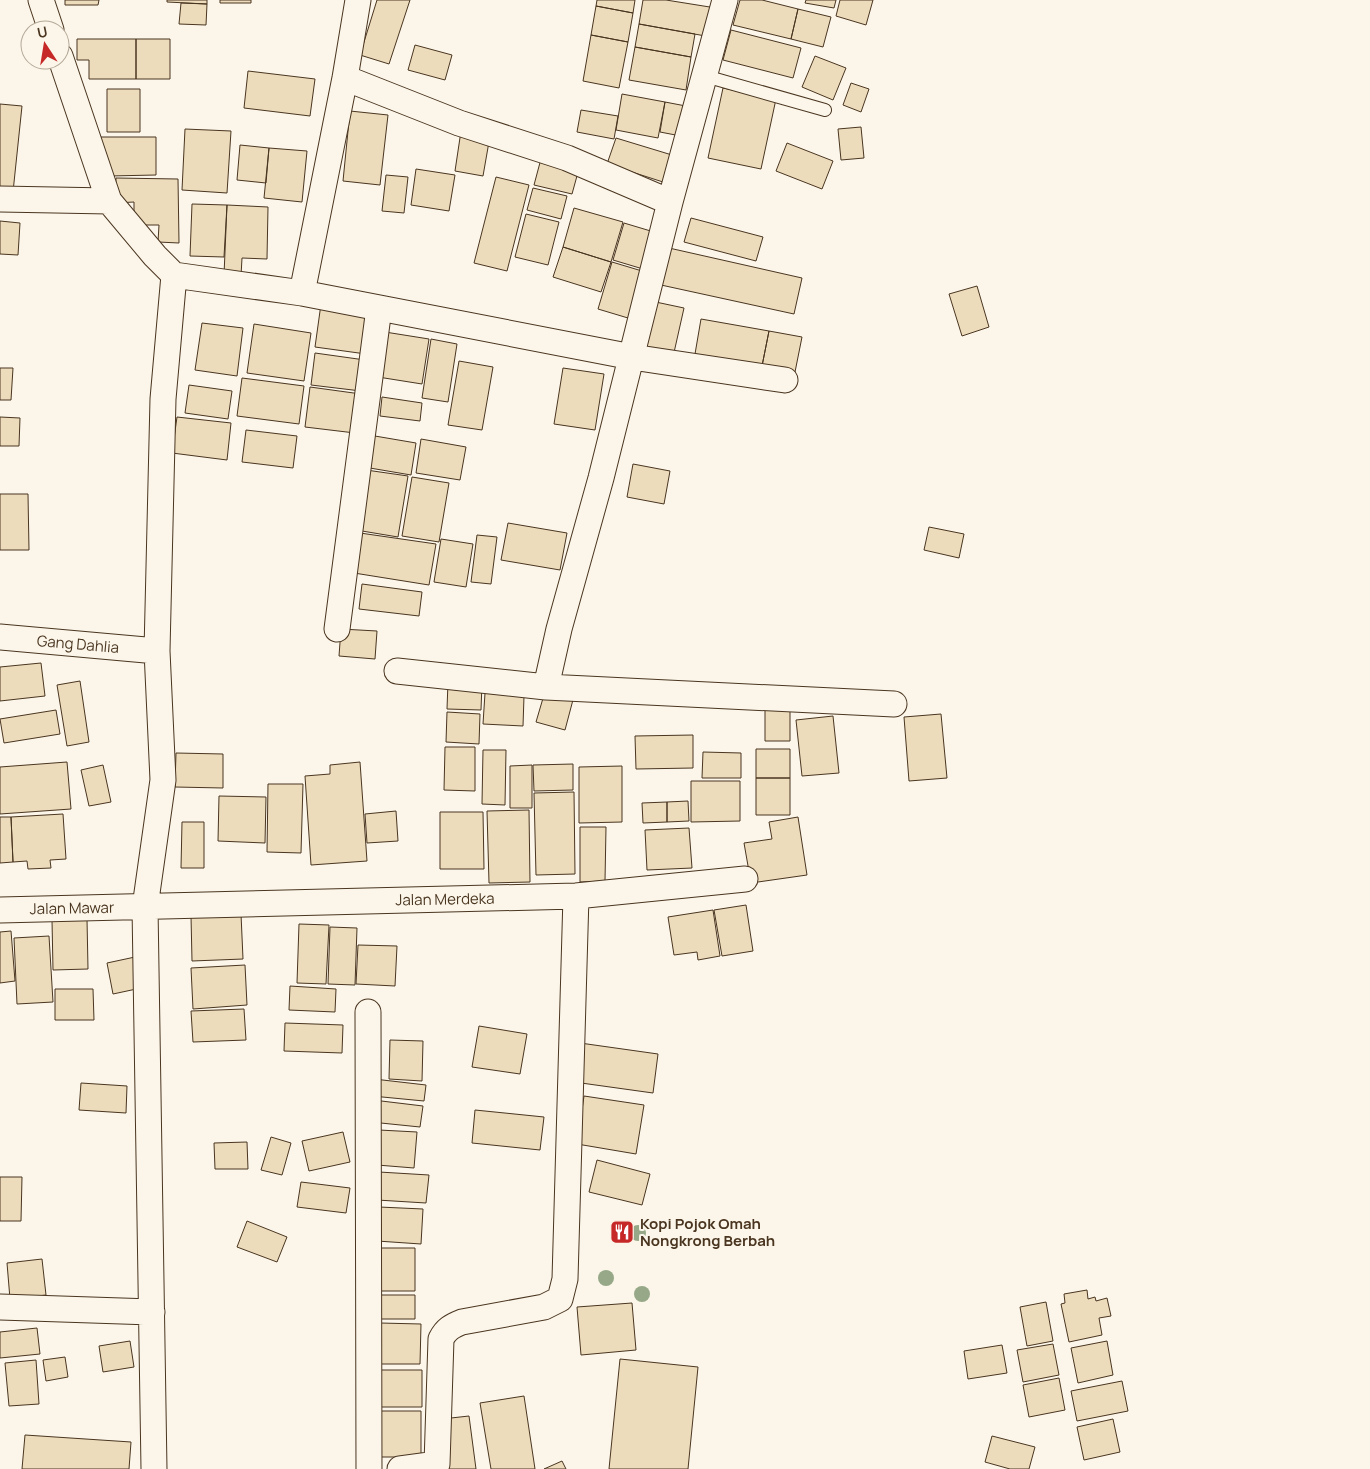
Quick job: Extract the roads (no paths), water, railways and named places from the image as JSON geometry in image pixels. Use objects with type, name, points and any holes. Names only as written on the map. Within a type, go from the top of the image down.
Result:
[{"type":"street","points":[[41,0],[48,20]]},
{"type":"street","points":[[302,293],[345,78],[358,0]]},
{"type":"street","points":[[546,687],[559,630],[632,357],[670,202],[725,0]]},
{"type":"street","points":[[65,70],[109,201],[174,275],[302,293],[632,357],[785,380]]},
{"type":"street","points":[[345,78],[459,123],[567,158],[670,202]]},
{"type":"street","points":[[0,199],[109,201]]},
{"type":"street","points":[[154,1469],[144,907],[163,780],[156,652],[163,399],[174,275]]},
{"type":"street","points":[[338,629],[379,308]]},
{"type":"street","name":"Gang Dahlia","points":[[0,637],[156,652]]},
{"type":"street","points":[[397,672],[546,687],[894,704]]},
{"type":"street","name":"Jalan Merdeka","points":[[144,907],[576,896],[745,879]]},
{"type":"street","points":[[400,1469],[438,1466],[441,1339],[445,1331],[462,1322],[544,1307],[560,1299],[565,1279],[576,896]]},
{"type":"street","name":"Jalan Mawar","points":[[0,910],[144,907]]},
{"type":"street","points":[[368,1012],[368,1469]]},
{"type":"street","points":[[0,1307],[152,1312]]},
{"type":"lane","points":[[705,76],[825,110]]},
{"type":"place","name":"Kopi Pojok Omah Nongkrong Berbah","points":[[622,1232]]}]
